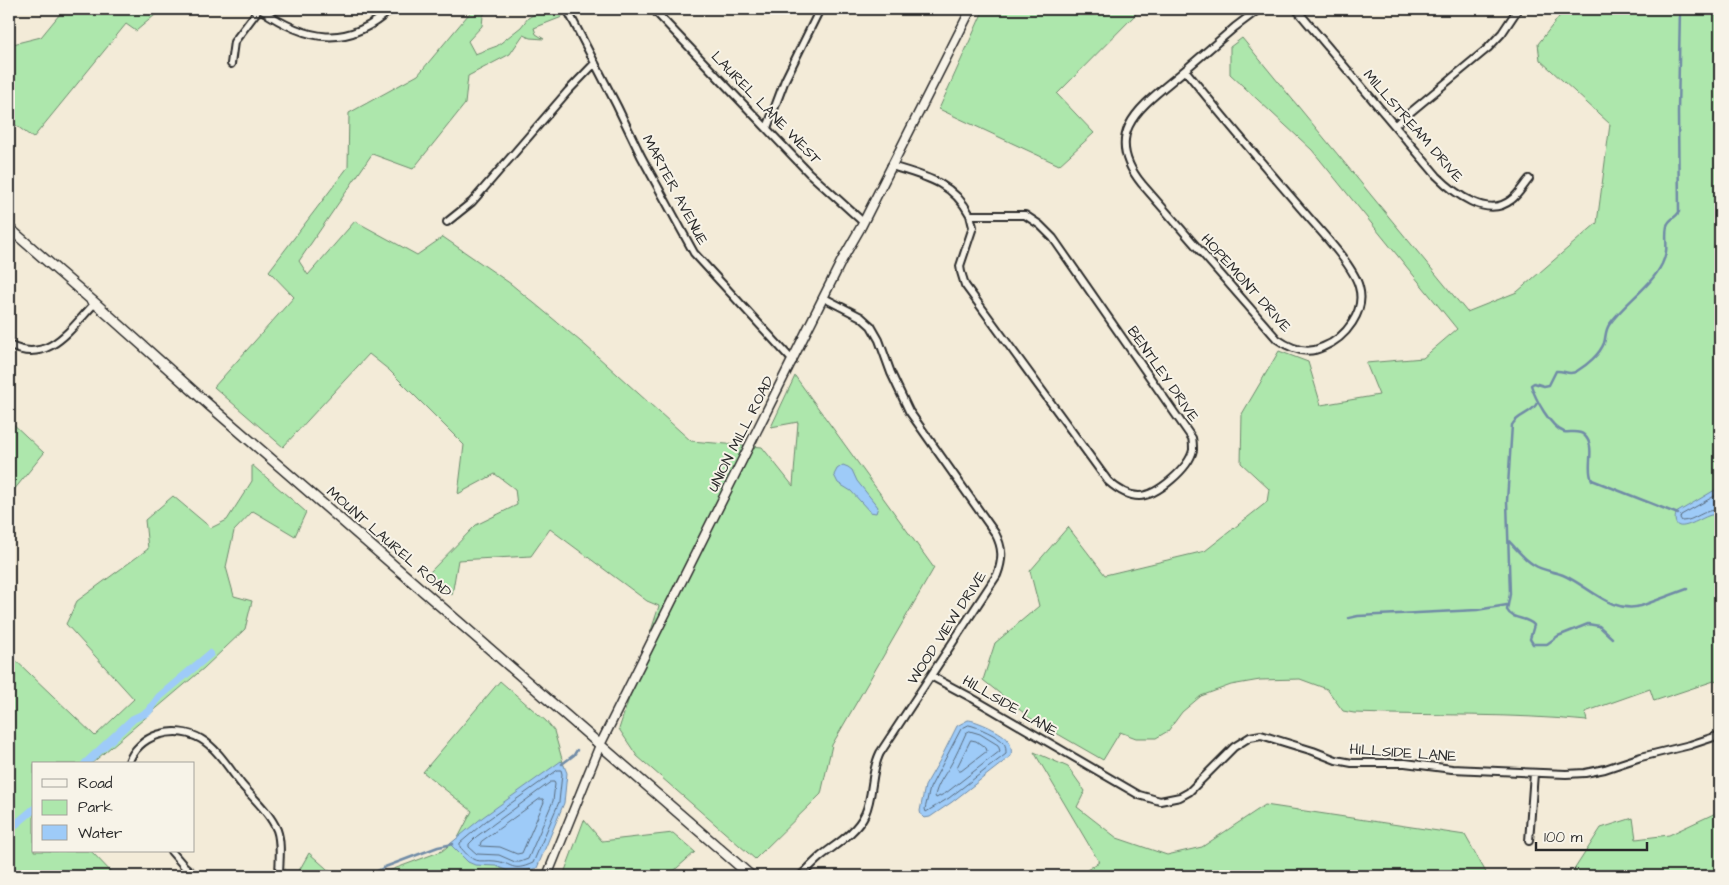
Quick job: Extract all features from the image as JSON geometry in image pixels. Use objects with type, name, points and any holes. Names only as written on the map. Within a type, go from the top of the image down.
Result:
[{"type":"main road","name":"MOUNT LAUREL ROAD","points":[[9,228],[215,410],[751,876]]},
{"type":"street","points":[[231,64],[234,42],[259,9],[278,22],[296,30],[314,35],[332,36],[351,33],[368,27],[392,9]]},
{"type":"street","points":[[568,11],[577,9]]},
{"type":"street","name":"LAUREL LANE WEST","points":[[653,9],[820,183],[864,222]]},
{"type":"street","points":[[767,128],[785,80],[820,9]]},
{"type":"street","name":"UNION MILL ROAD","points":[[547,876],[600,745],[971,9]]},
{"type":"street","name":"HOPEMONT DRIVE","points":[[1185,70],[1354,274],[1361,298],[1359,311],[1345,332],[1324,347],[1312,350],[1299,350],[1288,347],[1277,339],[1142,184],[1128,163],[1124,151],[1124,139],[1127,128],[1141,108],[1185,70],[1235,27],[1260,9]]},
{"type":"street","name":"MILLSTREAM DRIVE","points":[[1296,9],[1453,192],[1472,202],[1493,206],[1502,205],[1512,200],[1529,179]]},
{"type":"street","points":[[1395,125],[1488,48],[1502,33],[1518,9]]},
{"type":"street","name":"MARTER AVENUE","points":[[568,11],[641,156],[694,253],[793,361]]},
{"type":"street","points":[[447,222],[472,202],[568,91],[595,63]]},
{"type":"street","points":[[891,166],[921,175],[946,187],[962,201],[970,215]]},
{"type":"street","name":"BENTLEY DRIVE","points":[[970,215],[1026,215],[1040,225],[1052,238],[1192,438],[1192,451],[1186,464],[1158,490],[1145,496],[1131,495],[1108,481],[965,285],[960,272],[960,266],[973,227],[970,215]]},
{"type":"street","name":"WOOD VIEW DRIVE","points":[[800,876],[816,860],[849,834],[861,820],[869,804],[876,760],[997,575],[1002,561],[1001,546],[987,520],[909,411],[872,326],[861,317],[824,298]]},
{"type":"street","points":[[9,345],[29,352],[47,348],[62,338],[95,303]]},
{"type":"street","name":"HILLSIDE LANE","points":[[930,676],[972,698],[1139,795],[1155,800],[1174,800],[1186,794],[1234,747],[1253,736],[1261,735],[1344,762],[1361,764],[1405,763],[1452,769],[1579,774],[1612,767],[1649,754],[1690,745],[1720,735]]},
{"type":"street","points":[[129,762],[132,754],[143,741],[160,734],[168,732],[186,734],[203,740],[222,760],[274,824],[279,839],[279,876]]},
{"type":"street","points":[[1529,840],[1534,773]]},
{"type":"street","points":[[172,852],[196,876]]},
{"type":"green space","points":[[64,9],[158,9],[155,15],[136,31],[126,24],[33,138],[9,120],[9,45],[41,37]]},
{"type":"green space","points":[[473,9],[488,9],[483,16],[482,26],[468,41],[475,54],[497,46],[521,27],[528,18],[543,9],[558,9],[562,17],[534,28],[536,34],[544,39],[530,38],[523,35],[510,54],[468,76],[465,104],[413,169],[372,154],[299,261],[308,275],[355,221],[417,255],[443,237],[511,284],[586,346],[691,441],[762,447],[793,486],[798,422],[771,427],[795,376],[934,568],[832,745],[821,794],[755,859],[637,756],[619,729],[659,606],[647,601],[550,529],[531,556],[458,560],[452,595],[428,574],[476,525],[517,505],[515,489],[495,474],[458,494],[464,445],[389,370],[369,354],[283,447],[214,387],[294,297],[269,271],[348,167],[349,113],[418,75]]},
{"type":"green space","points":[[984,9],[1141,9],[1057,94],[1094,133],[1059,165],[939,109]]},
{"type":"green space","points":[[1565,9],[1720,9],[1720,679],[1654,701],[1650,689],[1585,712],[1587,721],[1500,716],[1354,713],[1343,711],[1327,689],[1300,679],[1260,680],[1231,685],[1201,696],[1182,712],[1168,731],[1156,738],[1136,738],[1120,732],[1103,760],[1030,718],[983,680],[995,643],[1039,606],[1030,571],[1068,527],[1105,575],[1205,551],[1267,502],[1269,489],[1241,463],[1242,414],[1279,351],[1308,362],[1321,405],[1379,395],[1366,363],[1423,358],[1457,329],[1312,150],[1230,74],[1230,47],[1242,38],[1467,312],[1517,292],[1597,223],[1610,124],[1540,60],[1538,44]]},
{"type":"green space","points":[[9,420],[44,453],[9,496]]},
{"type":"green space","points":[[252,465],[306,512],[295,536],[253,511],[234,531],[226,567],[234,596],[252,601],[245,629],[204,668],[93,762],[32,762],[32,852],[92,852],[115,876],[9,876],[9,654],[95,736],[134,699],[66,624],[77,601],[148,549],[145,520],[173,496],[211,528],[227,520],[252,481]]},
{"type":"green space","points":[[500,681],[546,721],[554,731],[564,766],[533,855],[533,876],[375,876],[442,851],[458,838],[472,811],[423,772]]},
{"type":"green space","points":[[1034,752],[1068,767],[1085,791],[1077,807],[1117,838],[1167,855],[1202,847],[1265,805],[1465,835],[1488,876],[1078,876],[1099,862]]},
{"type":"green space","points":[[1720,811],[1720,876],[1570,876],[1601,828],[1633,818],[1636,839],[1669,835]]},
{"type":"green space","points":[[584,820],[602,841],[673,833],[695,852],[668,876],[563,876]]},
{"type":"green space","points":[[309,853],[335,876],[296,876]]},
{"type":"water","points":[[843,465],[852,470],[857,481],[878,507],[876,513],[870,512],[851,491],[838,483],[834,475],[837,469]]},
{"type":"water","points":[[1720,487],[1720,515],[1710,515],[1686,525],[1677,525],[1675,521],[1676,513]]},
{"type":"water","points":[[968,720],[989,727],[1005,737],[1011,746],[1011,756],[952,802],[930,817],[924,818],[920,811],[925,786],[957,726]]},
{"type":"water","points":[[561,761],[567,773],[564,803],[537,868],[518,873],[496,866],[475,865],[468,862],[450,844],[483,817]]},
{"type":"waterway","points":[[1678,514],[1592,480],[1588,440],[1582,433],[1564,432],[1559,429],[1548,418],[1531,385],[1534,383],[1544,386],[1549,385],[1556,371],[1574,372],[1593,359],[1605,341],[1609,325],[1651,281],[1662,264],[1666,248],[1668,224],[1679,212],[1680,9]]},
{"type":"waterway","points":[[1537,403],[1532,410],[1518,418],[1512,425],[1507,501],[1510,594],[1507,610],[1513,616],[1527,620],[1534,625],[1530,639],[1533,644],[1547,644],[1558,636],[1588,624],[1599,626],[1612,638]]},
{"type":"waterway","points":[[1509,541],[1534,565],[1563,575],[1600,598],[1620,606],[1641,606],[1687,589]]},
{"type":"waterway","points":[[1349,618],[1477,610],[1507,605]]},
{"type":"waterway","points":[[87,762],[133,719],[148,712],[159,697],[210,654]]},
{"type":"waterway","points":[[562,764],[574,755],[577,750]]},
{"type":"waterway","points":[[9,830],[32,811]]},
{"type":"waterway","points":[[368,876],[385,867],[438,847],[453,844]]}]
